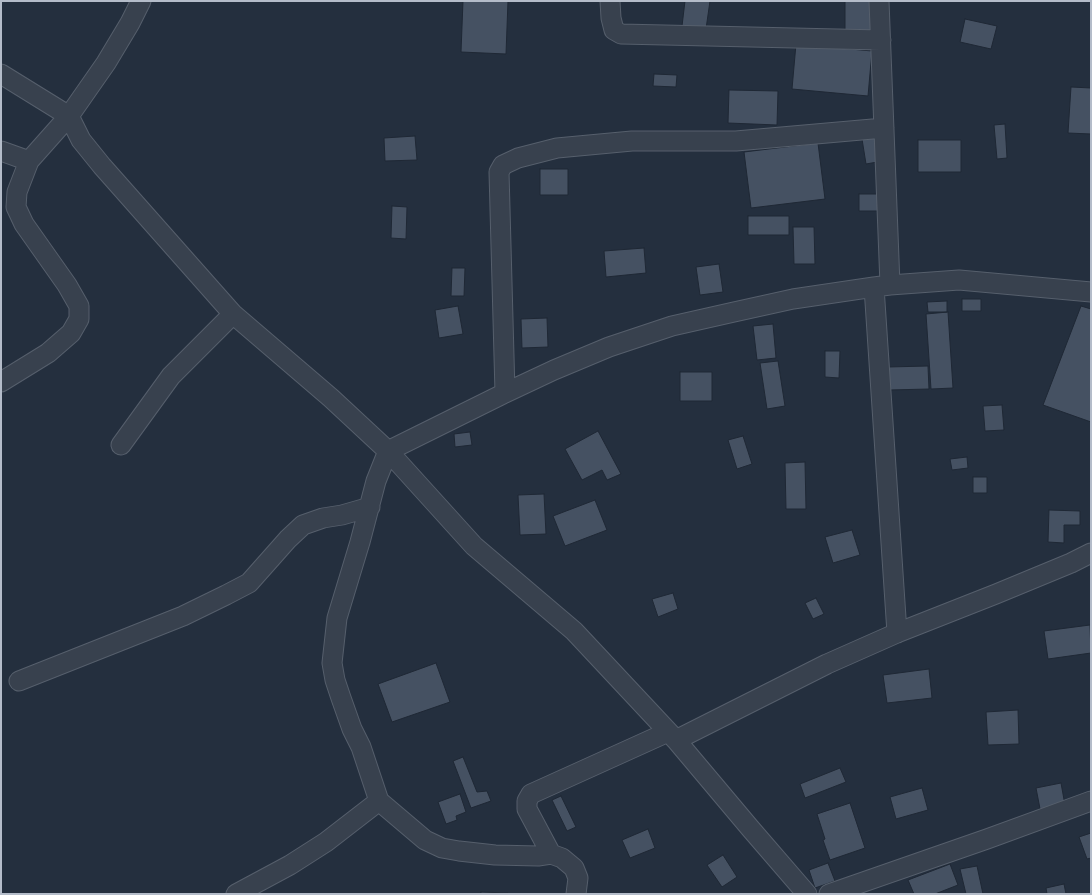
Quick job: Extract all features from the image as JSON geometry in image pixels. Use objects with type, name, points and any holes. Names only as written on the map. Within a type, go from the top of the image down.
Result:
[{"type":"street","points":[[1,382],[48,353],[71,333],[80,319],[80,306],[24,224],[16,207],[17,192],[29,161],[69,116],[106,63],[141,1]]},
{"type":"street","points":[[610,1],[614,30],[621,34],[881,40]]},
{"type":"street","points":[[879,1],[884,128],[882,286],[897,632]]},
{"type":"street","points":[[1,74],[69,116],[81,140],[102,166],[233,314],[388,450],[474,546],[574,631],[672,736],[808,894]]},
{"type":"street","points":[[505,393],[500,172],[503,165],[518,158],[557,148],[613,142],[736,141],[884,128]]},
{"type":"street","points":[[1,150],[29,161]]},
{"type":"street","points":[[576,894],[578,878],[574,868],[562,858],[551,854],[538,856],[495,855],[442,848],[425,840],[380,801],[341,698],[332,663],[337,618],[376,481],[388,450],[554,370],[609,347],[672,326],[793,299],[882,286],[959,280],[1091,292]]},
{"type":"street","points":[[122,445],[171,376],[233,314]]},
{"type":"street","points":[[19,681],[183,616],[226,595],[249,583],[303,525],[323,518],[370,507]]},
{"type":"street","points":[[551,854],[527,809],[527,801],[531,794],[672,736],[897,632],[996,594],[1091,553]]},
{"type":"street","points":[[236,894],[290,865],[380,801]]},
{"type":"street","points":[[829,894],[1091,801]]},
{"type":"building","points":[[463,1],[508,1],[506,54],[461,52]]},
{"type":"building","points":[[685,1],[710,1],[706,29],[682,26]]},
{"type":"building","points":[[845,1],[879,1],[879,37],[845,37]]},
{"type":"building","points":[[965,19],[997,26],[991,49],[960,42]]},
{"type":"building","points":[[796,44],[872,51],[868,96],[792,89]]},
{"type":"building","points":[[654,74],[677,75],[676,87],[653,86]]},
{"type":"building","points":[[1071,87],[1091,88],[1091,134],[1068,133]]},
{"type":"building","points":[[729,90],[778,91],[777,125],[728,123]]},
{"type":"building","points":[[1005,124],[1007,158],[997,159],[994,125]]},
{"type":"building","points":[[415,136],[417,160],[385,161],[384,138]]},
{"type":"building","points":[[878,136],[883,161],[866,164],[862,139]]},
{"type":"building","points":[[918,140],[961,140],[961,172],[918,172]]},
{"type":"building","points":[[818,143],[825,199],[751,208],[744,152]]},
{"type":"building","points":[[540,169],[568,169],[568,195],[540,195]]},
{"type":"building","points":[[859,194],[884,194],[884,211],[859,211]]},
{"type":"building","points":[[392,206],[407,207],[406,239],[391,238]]},
{"type":"building","points":[[748,216],[789,216],[789,235],[748,235]]},
{"type":"building","points":[[793,227],[814,227],[815,264],[794,264]]},
{"type":"building","points":[[644,248],[646,273],[606,277],[604,251]]},
{"type":"building","points":[[719,264],[723,292],[700,295],[696,267]]},
{"type":"building","points":[[452,268],[465,268],[464,296],[451,296]]},
{"type":"building","points":[[962,299],[981,299],[981,311],[962,311]]},
{"type":"building","points":[[947,301],[947,312],[928,312],[927,302]]},
{"type":"building","points":[[458,306],[463,334],[439,338],[435,310]]},
{"type":"building","points":[[1081,306],[1091,309],[1091,422],[1043,405]]},
{"type":"building","points":[[948,312],[953,388],[931,389],[926,314]]},
{"type":"building","points":[[547,318],[548,347],[522,348],[521,319]]},
{"type":"building","points":[[773,324],[776,358],[757,360],[753,326]]},
{"type":"building","points":[[825,351],[840,351],[839,378],[825,377]]},
{"type":"building","points":[[778,361],[785,406],[767,409],[760,363]]},
{"type":"building","points":[[928,366],[929,389],[889,390],[888,367]]},
{"type":"building","points":[[680,372],[712,372],[712,401],[680,401]]},
{"type":"building","points":[[1002,405],[1004,430],[985,431],[983,406]]},
{"type":"building","points":[[598,431],[621,474],[607,480],[602,470],[582,480],[565,449]]},
{"type":"building","points":[[470,432],[472,445],[455,447],[454,434]]},
{"type":"building","points":[[743,436],[752,464],[737,469],[728,440]]},
{"type":"building","points":[[967,457],[968,468],[952,470],[950,459]]},
{"type":"building","points":[[805,462],[806,509],[786,509],[785,463]]},
{"type":"building","points":[[973,477],[987,477],[987,493],[973,493]]},
{"type":"building","points":[[544,494],[546,534],[520,535],[518,495]]},
{"type":"building","points":[[595,500],[607,530],[565,546],[553,516]]},
{"type":"building","points":[[1049,510],[1080,511],[1080,525],[1064,525],[1064,543],[1048,542]]},
{"type":"building","points":[[852,530],[860,555],[833,563],[825,537]]},
{"type":"building","points":[[673,593],[678,609],[658,617],[652,599]]},
{"type":"building","points":[[816,598],[824,614],[813,619],[805,603]]},
{"type":"building","points":[[1090,625],[1091,653],[1048,659],[1044,631]]},
{"type":"building","points":[[436,663],[450,702],[392,722],[378,684]]},
{"type":"building","points":[[929,669],[932,698],[887,703],[883,675]]},
{"type":"building","points":[[1018,710],[1019,744],[988,745],[986,712]]},
{"type":"building","points":[[463,757],[477,792],[487,791],[491,801],[471,808],[453,761]]},
{"type":"building","points":[[840,768],[846,782],[805,798],[800,784]]},
{"type":"building","points":[[1061,783],[1065,805],[1041,814],[1036,788]]},
{"type":"building","points":[[922,788],[928,810],[896,819],[890,797]]},
{"type":"building","points":[[460,794],[466,812],[456,816],[457,820],[446,824],[438,802]]},
{"type":"building","points":[[561,796],[576,827],[567,831],[552,800]]},
{"type":"building","points":[[850,803],[865,848],[830,860],[817,814]]},
{"type":"building","points":[[648,829],[655,848],[630,858],[622,840]]},
{"type":"building","points":[[1091,833],[1091,858],[1087,859],[1079,837]]},
{"type":"building","points":[[723,855],[737,877],[722,887],[707,865]]},
{"type":"building","points":[[828,863],[835,881],[815,888],[809,870]]},
{"type":"building","points":[[950,864],[958,885],[935,894],[914,894],[908,880]]},
{"type":"building","points":[[977,866],[983,894],[966,894],[960,869]]},
{"type":"building","points":[[1064,884],[1066,894],[1047,894],[1046,888]]},
{"type":"building","points":[[481,892],[508,893],[508,894],[481,894]]}]
